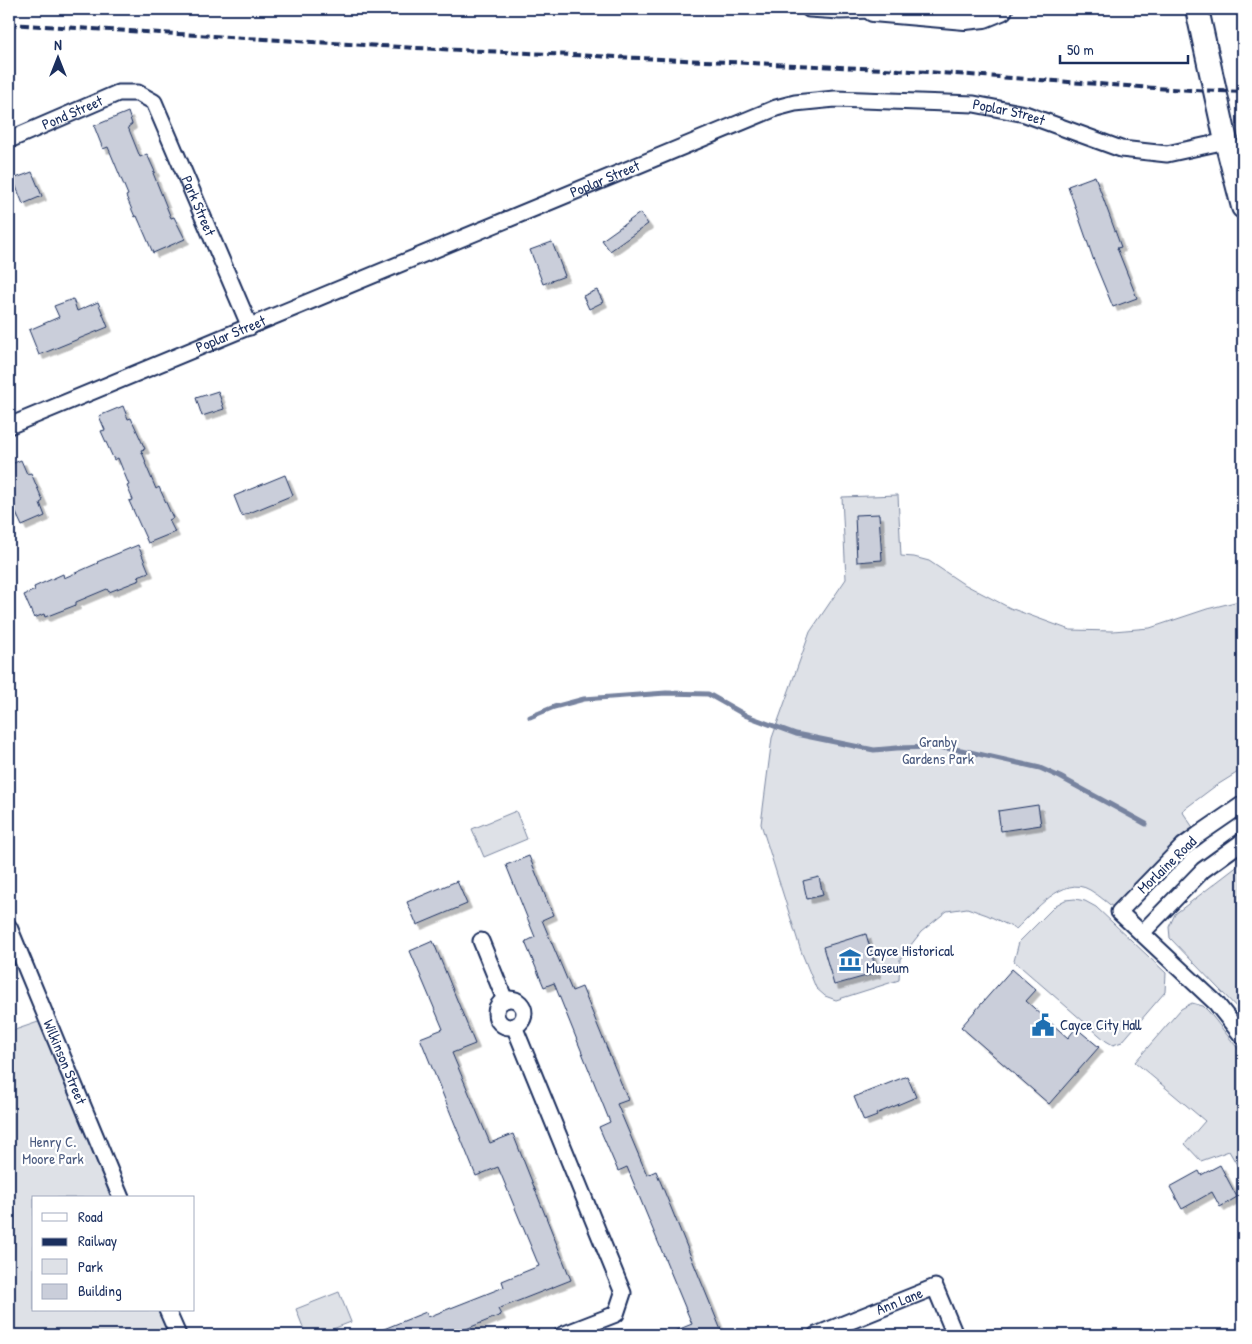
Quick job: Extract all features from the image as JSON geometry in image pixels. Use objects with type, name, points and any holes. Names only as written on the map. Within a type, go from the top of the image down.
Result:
[{"type":"main road","points":[[874,10],[965,18],[984,16],[1001,9]]},
{"type":"main road","points":[[1197,9],[1226,141],[1243,207]]},
{"type":"street","points":[[809,9],[840,11],[874,10]]},
{"type":"street","name":"Pond Street","points":[[9,140],[118,93],[138,93]]},
{"type":"street","name":"Park Street","points":[[138,93],[154,102],[250,327]]},
{"type":"street","name":"Poplar Street","points":[[9,426],[776,108],[794,103],[835,99],[974,104],[1025,114],[1122,149],[1167,154],[1226,141]]},
{"type":"street","name":"Morlaine Road","points":[[1243,804],[1198,834],[1184,846],[1119,912],[1216,1003],[1243,1037]]},
{"type":"street","name":"Morlaine Road","points":[[1142,933],[1203,870],[1243,841]]},
{"type":"street","name":"Wilkinson Street","points":[[9,927],[119,1196]]},
{"type":"street","points":[[481,941],[505,1000]]},
{"type":"street","points":[[514,999],[519,1001],[524,1009],[522,1020],[519,1024],[504,1026],[498,1019],[496,1010],[498,1005],[505,1000],[514,999]]},
{"type":"street","points":[[514,1026],[624,1293],[616,1314],[562,1335]]},
{"type":"street","name":"Ann Lane","points":[[816,1335],[935,1287],[955,1335]]},
{"type":"street","points":[[168,1312],[178,1335]]},
{"type":"green space","name":"Granby Gardens Park","points":[[898,495],[901,556],[929,561],[962,583],[1010,608],[1070,630],[1113,631],[1150,628],[1207,609],[1243,600],[1243,769],[1214,787],[1182,811],[1198,835],[1119,912],[1094,892],[1080,886],[1059,891],[1050,897],[1016,929],[967,908],[947,911],[921,932],[900,959],[899,980],[836,1000],[825,996],[816,988],[801,951],[761,824],[772,738],[810,632],[846,579],[842,497]]},
{"type":"green space","points":[[516,811],[527,839],[484,857],[472,829]]},
{"type":"green space","points":[[1243,862],[1243,1014],[1170,938],[1169,927],[1175,914]]},
{"type":"green space","points":[[1065,900],[1085,901],[1096,907],[1166,973],[1165,992],[1122,1042],[1113,1045],[1014,961],[1019,942],[1056,905]]},
{"type":"green space","points":[[1192,1003],[1203,1006],[1209,1012],[1243,1055],[1243,1175],[1229,1151],[1201,1161],[1185,1144],[1205,1121],[1135,1062],[1181,1009]]},
{"type":"green space","name":"Henry C. Moore Park","points":[[47,1019],[120,1196],[32,1196],[32,1312],[168,1312],[178,1335],[9,1335],[9,1032]]},
{"type":"green space","points":[[339,1292],[351,1322],[317,1335],[306,1335],[296,1309]]},
{"type":"building","points":[[128,112],[132,124],[128,127],[140,157],[147,154],[171,218],[174,217],[185,239],[153,253],[126,196],[128,195],[108,147],[103,149],[94,126]]},
{"type":"building","points":[[32,172],[42,196],[23,204],[13,179]]},
{"type":"building","points":[[1095,176],[1121,247],[1117,248],[1137,298],[1113,307],[1094,261],[1068,186]]},
{"type":"building","points":[[640,213],[648,224],[610,251],[602,240]]},
{"type":"building","points":[[552,242],[565,276],[543,284],[530,250]]},
{"type":"building","points":[[597,290],[603,302],[589,309],[583,296]]},
{"type":"building","points":[[73,299],[77,311],[98,302],[108,327],[39,355],[29,330],[59,317],[54,306]]},
{"type":"building","points":[[218,391],[224,409],[202,416],[196,398]]},
{"type":"building","points":[[123,406],[128,419],[131,418],[145,449],[141,450],[156,489],[159,487],[173,518],[169,520],[175,532],[148,543],[129,501],[133,500],[118,458],[114,460],[101,431],[105,430],[99,416]]},
{"type":"building","points":[[21,460],[27,474],[31,473],[43,501],[40,503],[45,516],[22,526],[16,513],[13,514],[9,505],[9,465]]},
{"type":"building","points":[[285,475],[293,495],[242,516],[234,496]]},
{"type":"building","points":[[879,514],[882,560],[857,562],[855,515]]},
{"type":"building","points":[[138,545],[149,572],[138,576],[140,580],[109,592],[107,589],[76,602],[76,605],[45,617],[44,614],[34,618],[24,595],[35,590],[34,587],[63,574],[64,578]]},
{"type":"building","points":[[1038,805],[1041,825],[1001,831],[998,811]]},
{"type":"building","points":[[529,856],[553,915],[542,920],[572,991],[582,987],[628,1100],[617,1104],[647,1175],[656,1171],[723,1335],[665,1335],[692,1324],[627,1167],[618,1171],[599,1127],[610,1122],[554,983],[544,987],[525,942],[535,937],[506,865]]},
{"type":"building","points":[[819,877],[823,895],[807,899],[803,881]]},
{"type":"building","points":[[457,881],[467,904],[417,925],[407,902]]},
{"type":"building","name":"Cayce Historical Museum","points":[[866,934],[877,973],[834,985],[823,947]]},
{"type":"building","points":[[433,941],[475,1044],[452,1053],[490,1143],[513,1134],[571,1280],[498,1309],[501,1315],[451,1335],[449,1329],[433,1335],[369,1335],[426,1312],[428,1317],[504,1287],[502,1281],[539,1266],[498,1167],[476,1176],[420,1038],[443,1029],[410,951]]},
{"type":"building","points":[[1012,969],[1036,990],[1026,1001],[1068,1038],[1076,1028],[1099,1047],[1049,1104],[961,1027]]},
{"type":"building","points":[[907,1076],[916,1097],[864,1121],[854,1097]]},
{"type":"building","points":[[1220,1165],[1237,1197],[1220,1207],[1212,1192],[1182,1209],[1170,1187],[1199,1171],[1201,1175]]},
{"type":"waterway","points":[[530,717],[554,707],[584,699],[666,693],[708,694],[747,716],[796,734],[874,750],[935,747],[961,750],[1040,768],[1146,824]]},
{"type":"railway","points":[[9,24],[416,48],[884,69],[1169,89],[1243,92]]},
{"type":"place","name":"Cayce Historical Museum","points":[[850,960]]},
{"type":"place","name":"Cayce City Hall","points":[[1043,1025]]}]
